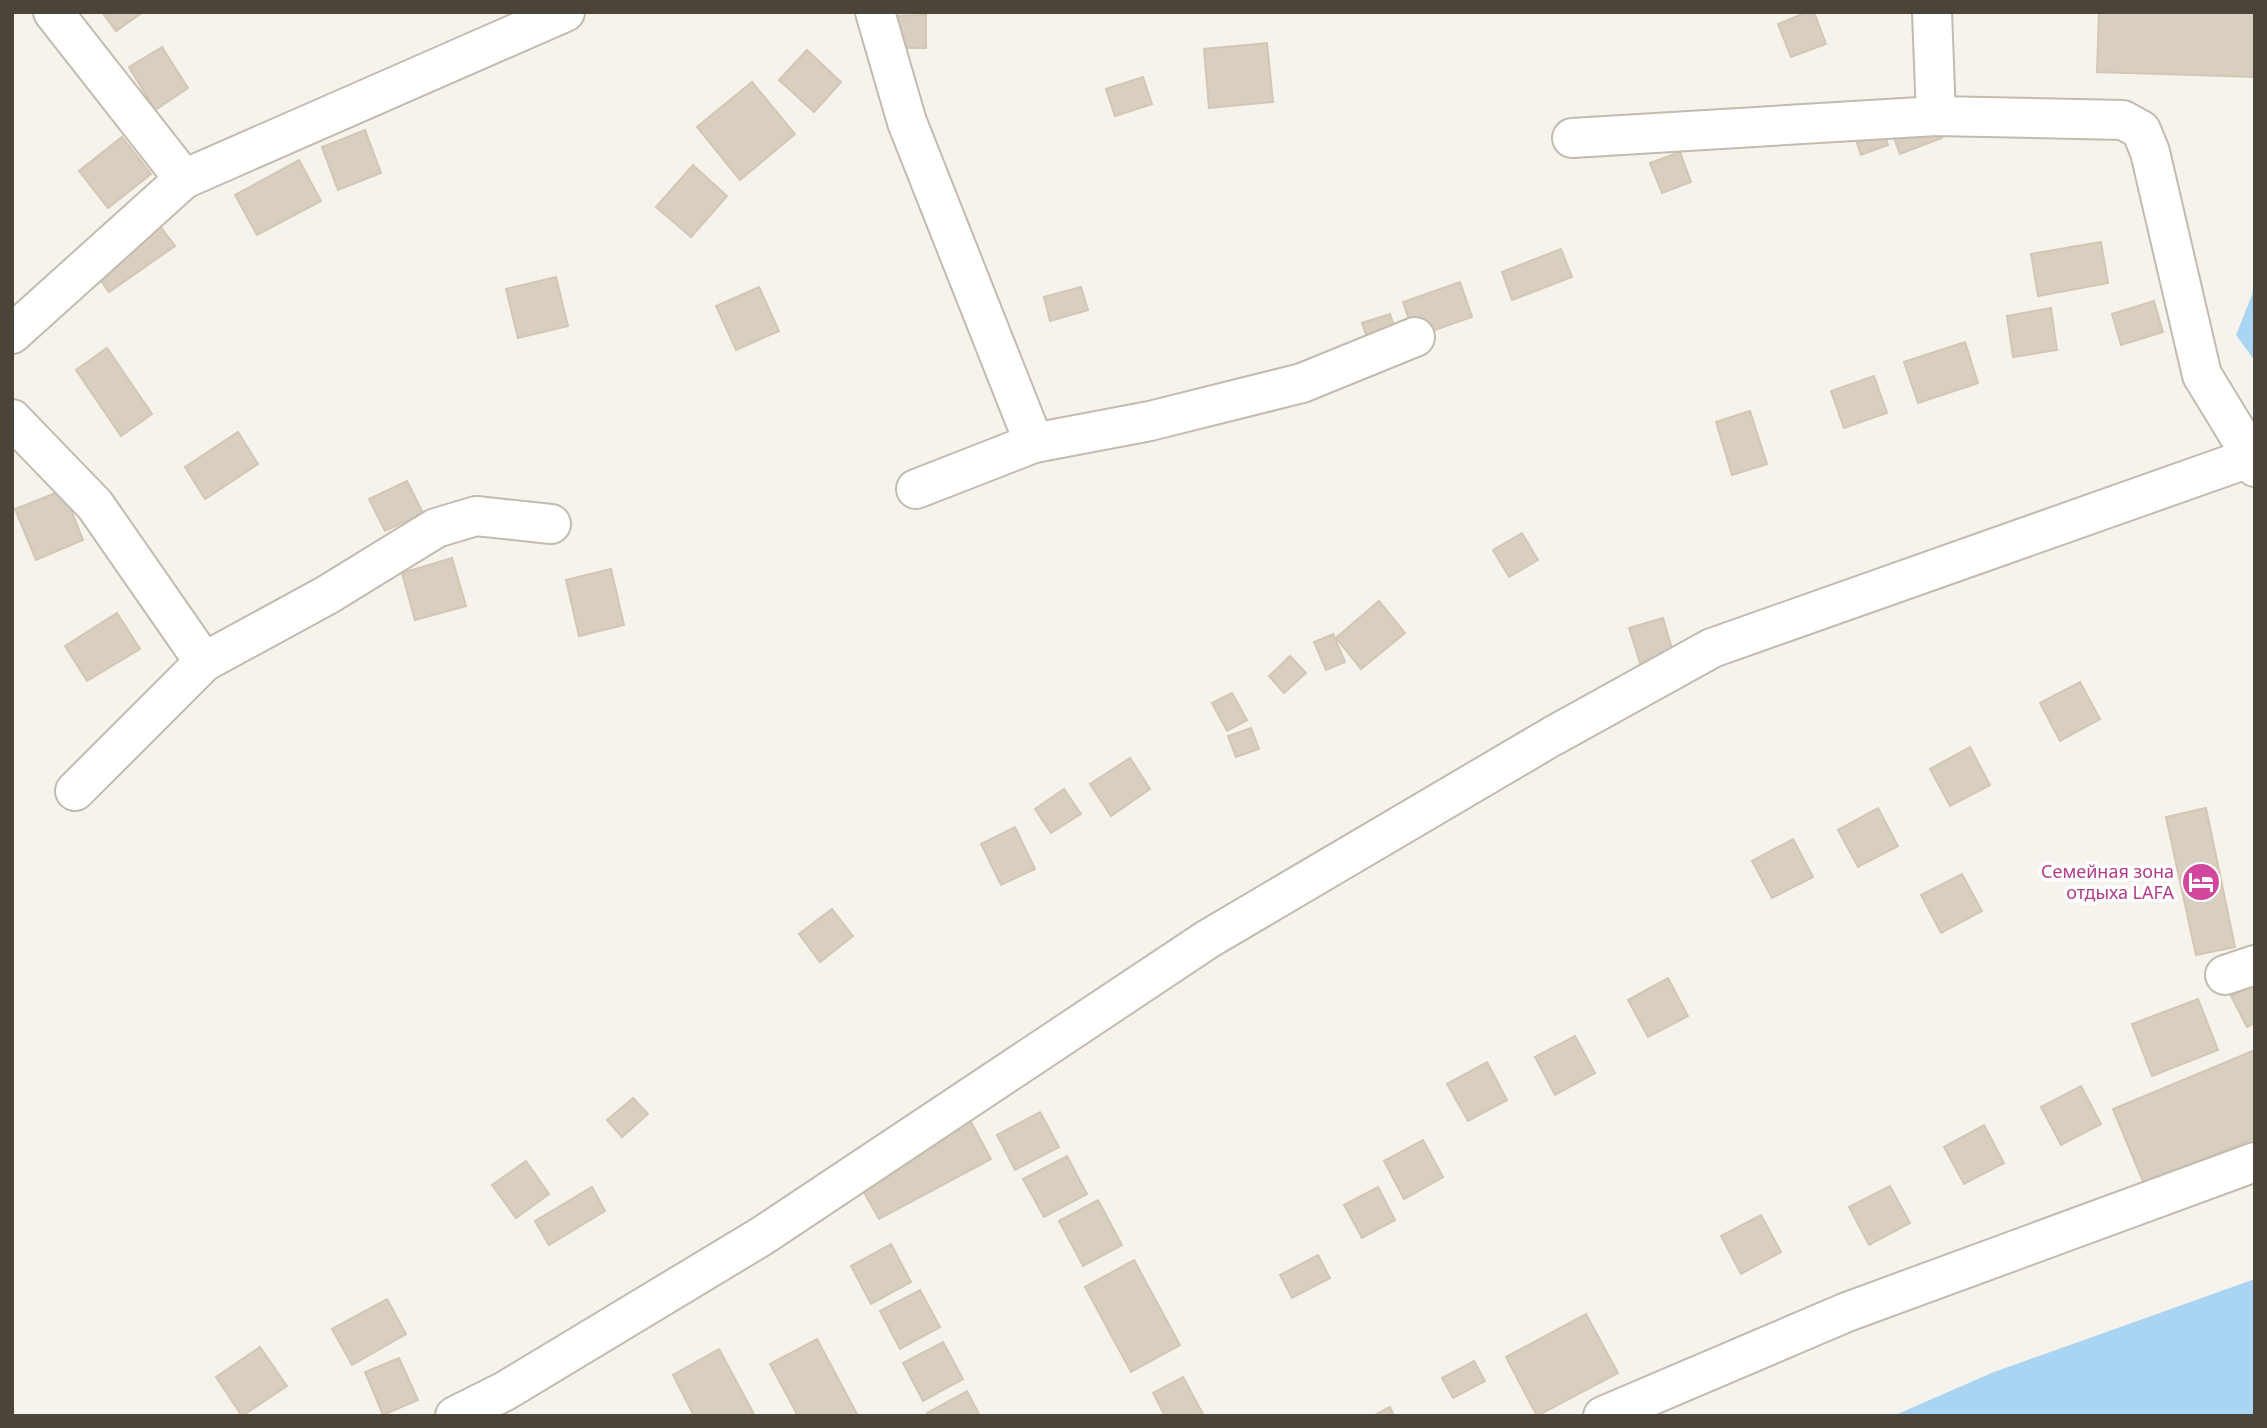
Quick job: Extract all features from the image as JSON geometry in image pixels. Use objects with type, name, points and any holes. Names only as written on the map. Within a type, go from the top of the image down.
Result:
[{"type":"street","points":[[52,12],[184,179]]},
{"type":"street","points":[[12,334],[184,179],[565,12]]},
{"type":"street","points":[[875,12],[907,122],[1034,443]]},
{"type":"street","points":[[1932,12],[1936,116]]},
{"type":"street","points":[[455,1416],[505,1391],[761,1236],[1208,939],[1539,744],[1712,648],[2254,462],[2202,375],[2150,152],[2141,130],[2123,120],[1936,116],[1572,138]]},
{"type":"street","points":[[916,489],[1034,443],[1150,421],[1302,383],[1415,337]]},
{"type":"street","points":[[12,419],[95,505],[204,662]]},
{"type":"street","points":[[75,791],[204,662],[327,596],[436,528],[476,516],[551,524]]},
{"type":"street","points":[[1603,1416],[1847,1312],[2255,1162]]},
{"type":"water","points":[[2255,274],[2255,361],[2236,335],[2252,295]]},
{"type":"water","points":[[2255,1279],[2255,1416],[1893,1416],[1994,1372]]},
{"type":"building","points":[[102,12],[143,12],[116,31]]},
{"type":"building","points":[[1807,12],[1814,12],[1826,44],[1791,57],[1778,24]]},
{"type":"building","points":[[2099,12],[2255,12],[2255,77],[2097,72]]},
{"type":"building","points":[[926,15],[926,48],[889,48],[889,16]]},
{"type":"building","points":[[1267,43],[1273,102],[1209,108],[1204,49]]},
{"type":"building","points":[[162,47],[188,88],[155,110],[129,67]]},
{"type":"building","points":[[807,50],[841,82],[814,112],[779,80]]},
{"type":"building","points":[[1143,77],[1152,104],[1115,116],[1106,89]]},
{"type":"building","points":[[752,82],[795,134],[740,180],[697,127]]},
{"type":"building","points":[[1936,122],[1942,138],[1900,154],[1894,138]]},
{"type":"building","points":[[365,130],[381,173],[338,190],[322,147]]},
{"type":"building","points":[[1884,133],[1888,145],[1861,155],[1857,143]]},
{"type":"building","points":[[122,137],[151,174],[108,208],[79,171]]},
{"type":"building","points":[[1680,152],[1691,182],[1662,193],[1650,163]]},
{"type":"building","points":[[299,160],[321,201],[257,235],[235,195]]},
{"type":"building","points":[[693,165],[727,196],[691,237],[656,207]]},
{"type":"building","points":[[160,226],[175,246],[109,292],[95,272]]},
{"type":"building","points":[[2101,242],[2108,283],[2038,296],[2031,254]]},
{"type":"building","points":[[1561,249],[1572,277],[1512,300],[1502,272]]},
{"type":"building","points":[[556,277],[568,326],[518,338],[506,289]]},
{"type":"building","points":[[1460,282],[1472,317],[1415,337],[1403,302]]},
{"type":"building","points":[[759,287],[779,331],[736,350],[716,306]]},
{"type":"building","points":[[1081,287],[1088,310],[1050,321],[1044,297]]},
{"type":"building","points":[[2154,301],[2163,332],[2121,345],[2112,314]]},
{"type":"building","points":[[2051,308],[2057,350],[2013,357],[2007,316]]},
{"type":"building","points":[[1390,314],[1398,337],[1370,346],[1362,323]]},
{"type":"building","points":[[1965,342],[1978,383],[1918,403],[1904,362]]},
{"type":"building","points":[[107,348],[152,414],[121,436],[76,370]]},
{"type":"building","points":[[1874,376],[1887,413],[1844,428],[1831,391]]},
{"type":"building","points":[[1750,411],[1767,464],[1732,475],[1716,422]]},
{"type":"building","points":[[238,432],[258,464],[205,499],[185,467]]},
{"type":"building","points":[[407,481],[423,513],[385,531],[369,499]]},
{"type":"building","points":[[63,490],[83,540],[36,560],[15,509]]},
{"type":"building","points":[[1522,533],[1538,560],[1509,577],[1493,550]]},
{"type":"building","points":[[452,558],[466,606],[415,620],[402,573]]},
{"type":"building","points":[[611,569],[624,625],[579,636],[566,580]]},
{"type":"building","points":[[1379,601],[1405,633],[1361,669],[1336,638]]},
{"type":"building","points":[[117,613],[140,649],[87,681],[65,646]]},
{"type":"building","points":[[1663,618],[1674,656],[1641,666],[1629,628]]},
{"type":"building","points":[[1333,634],[1345,662],[1326,670],[1314,642]]},
{"type":"building","points":[[1290,656],[1306,673],[1284,693],[1269,676]]},
{"type":"building","points":[[2080,682],[2100,719],[2060,741],[2040,703]]},
{"type":"building","points":[[1232,693],[1247,720],[1227,731],[1212,703]]},
{"type":"building","points":[[1251,728],[1259,749],[1236,757],[1228,736]]},
{"type":"building","points":[[1970,747],[1990,785],[1950,806],[1930,769]]},
{"type":"building","points":[[1130,758],[1150,789],[1111,816],[1090,784]]},
{"type":"building","points":[[1064,789],[1081,814],[1051,833],[1035,809]]},
{"type":"building","points":[[1878,808],[1898,846],[1858,867],[1838,830]]},
{"type":"building","name":"Семейная зона отдыха LAFA","points":[[2206,808],[2235,947],[2196,955],[2166,817]]},
{"type":"building","points":[[1015,827],[1035,869],[1001,885],[981,844]]},
{"type":"building","points":[[1793,839],[1813,877],[1772,898],[1752,861]]},
{"type":"building","points":[[1962,874],[1982,911],[1941,933],[1921,895]]},
{"type":"building","points":[[832,909],[853,936],[820,962],[799,934]]},
{"type":"building","points":[[1668,978],[1688,1016],[1648,1037],[1628,1000]]},
{"type":"building","points":[[2255,983],[2255,1023],[2247,1027],[2231,996]]},
{"type":"building","points":[[2198,999],[2218,1050],[2152,1076],[2132,1024]]},
{"type":"building","points":[[1575,1036],[1595,1073],[1555,1095],[1535,1057]]},
{"type":"building","points":[[2255,1050],[2255,1138],[2144,1184],[2113,1109]]},
{"type":"building","points":[[1487,1062],[1507,1100],[1468,1121],[1447,1084]]},
{"type":"building","points":[[2081,1086],[2101,1124],[2061,1145],[2041,1107]]},
{"type":"building","points":[[633,1098],[648,1114],[622,1137],[607,1120]]},
{"type":"building","points":[[1040,1112],[1059,1147],[1015,1170],[997,1135]]},
{"type":"building","points":[[970,1120],[991,1159],[879,1219],[857,1180]]},
{"type":"building","points":[[1984,1125],[2004,1163],[1964,1184],[1944,1147]]},
{"type":"building","points":[[1423,1140],[1443,1177],[1404,1199],[1384,1161]]},
{"type":"building","points":[[1067,1156],[1087,1194],[1044,1217],[1023,1179]]},
{"type":"building","points":[[526,1161],[549,1194],[516,1218],[492,1185]]},
{"type":"building","points":[[1890,1186],[1910,1223],[1869,1245],[1849,1207]]},
{"type":"building","points":[[592,1187],[605,1211],[549,1245],[535,1221]]},
{"type":"building","points":[[1378,1187],[1395,1220],[1362,1238],[1344,1205]]},
{"type":"building","points":[[1098,1200],[1122,1245],[1083,1266],[1059,1221]]},
{"type":"building","points":[[1761,1215],[1781,1252],[1741,1274],[1721,1236]]},
{"type":"building","points":[[891,1244],[911,1282],[871,1304],[851,1266]]},
{"type":"building","points":[[1318,1255],[1330,1278],[1292,1298],[1280,1275]]},
{"type":"building","points":[[1134,1260],[1180,1345],[1131,1372],[1085,1287]]},
{"type":"building","points":[[920,1290],[940,1327],[900,1349],[880,1311]]},
{"type":"building","points":[[387,1299],[406,1334],[352,1365],[332,1329]]},
{"type":"building","points":[[1586,1314],[1618,1373],[1537,1416],[1506,1357]]},
{"type":"building","points":[[817,1339],[858,1416],[798,1416],[770,1364]]},
{"type":"building","points":[[943,1342],[963,1379],[923,1401],[903,1363]]},
{"type":"building","points":[[260,1347],[287,1386],[242,1416],[216,1377]]},
{"type":"building","points":[[719,1349],[755,1416],[694,1416],[673,1375]]},
{"type":"building","points":[[399,1358],[418,1400],[383,1415],[365,1372]]},
{"type":"building","points":[[1474,1361],[1485,1381],[1453,1398],[1442,1378]]},
{"type":"building","points":[[1183,1377],[1204,1416],[1165,1416],[1153,1393]]},
{"type":"building","points":[[967,1391],[980,1416],[929,1416],[927,1413]]},
{"type":"building","points":[[1390,1407],[1394,1416],[1373,1416]]},
{"type":"place","name":"Семейная зона отдыха LAFA","points":[[2201,882]]}]
